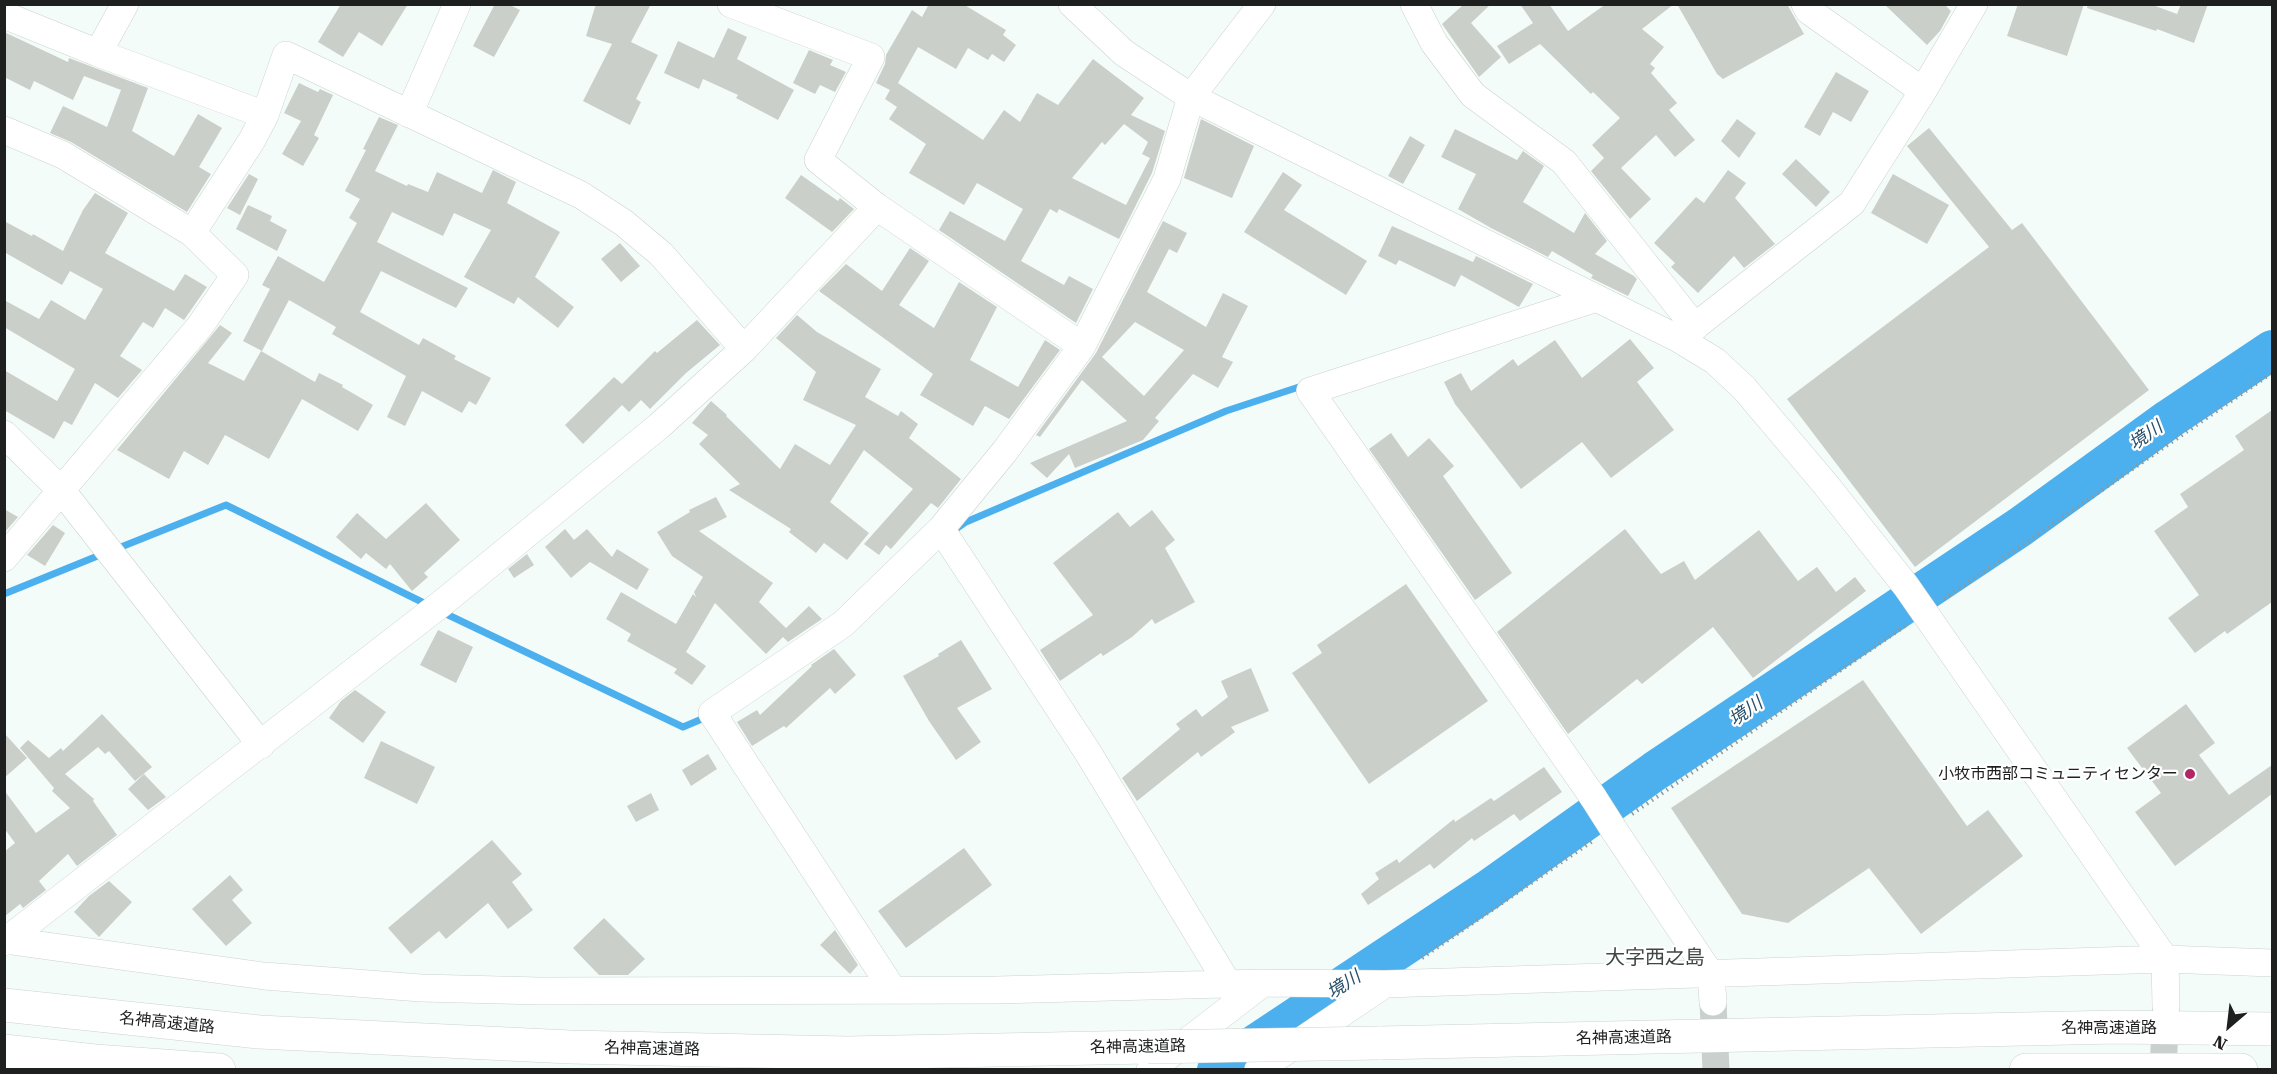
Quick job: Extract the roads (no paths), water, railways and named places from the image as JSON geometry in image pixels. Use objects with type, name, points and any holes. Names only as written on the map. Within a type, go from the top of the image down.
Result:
[{"type":"highway","name":"名神高速道路","points":[[4,1005],[259,1032],[570,1047],[1149,1058],[1378,1043],[2116,1027],[2272,1029]]},
{"type":"highway","points":[[4,1051],[95,1061],[219,1070]]},
{"type":"highway","points":[[2026,1070],[2241,1070]]},
{"type":"street","points":[[98,53],[125,4]]},
{"type":"street","points":[[409,114],[457,4]]},
{"type":"street","points":[[731,4],[871,57],[818,160],[878,207],[1082,346]]},
{"type":"street","points":[[1072,4],[1124,53],[1191,97],[1594,299],[1687,333]]},
{"type":"street","points":[[893,990],[712,713],[843,624],[941,529],[1005,451],[1082,346],[1167,178],[1191,97],[1262,4]]},
{"type":"street","points":[[1414,4],[1434,44],[1473,95],[1564,162],[1687,333],[1744,388],[1826,485],[1906,586],[2165,959],[2166,1005]]},
{"type":"street","points":[[1805,4],[1809,11],[1923,91]]},
{"type":"street","points":[[1687,333],[1852,203],[1923,91],[1974,4]]},
{"type":"street","points":[[4,15],[264,115]]},
{"type":"street","points":[[192,233],[252,140],[264,115],[286,55],[581,195],[624,223],[661,254],[744,349]]},
{"type":"street","points":[[4,130],[63,155],[192,233],[235,275],[200,326],[4,558]]},
{"type":"street","points":[[5,941],[441,604],[659,426],[744,349],[878,207]]},
{"type":"street","points":[[1594,299],[1310,391],[1615,827],[1711,975],[1713,1002]]},
{"type":"street","points":[[4,434],[62,491],[261,745]]},
{"type":"street","points":[[941,529],[1088,751],[1227,984]]},
{"type":"street","points":[[5,941],[264,976],[421,988],[540,991],[893,990],[1269,983],[1385,984],[2165,959],[2272,963]]},
{"type":"street","points":[[1149,1058],[1269,983]]},
{"type":"street","points":[[1258,1070],[1385,984]]},
{"type":"waterway","name":"境川","points":[[1217,1070],[1488,890],[1655,771],[2020,527],[2169,419],[2272,350]]},
{"type":"waterway","points":[[956,529],[966,522],[1226,411],[1305,385]]},
{"type":"waterway","points":[[116,549],[226,505],[430,606]]},
{"type":"waterway","points":[[4,594],[105,553]]},
{"type":"waterway","points":[[442,612],[683,727],[709,716]]},
{"type":"tunnel","points":[[1713,1002],[1716,1070]]},
{"type":"tunnel","points":[[2163,1070],[2166,1008]]},
{"type":"place","name":"小牧市西部コミュニティセンター","points":[[2190,774]]},
{"type":"district","name":"大字西之島","points":[[1655,958]]}]
